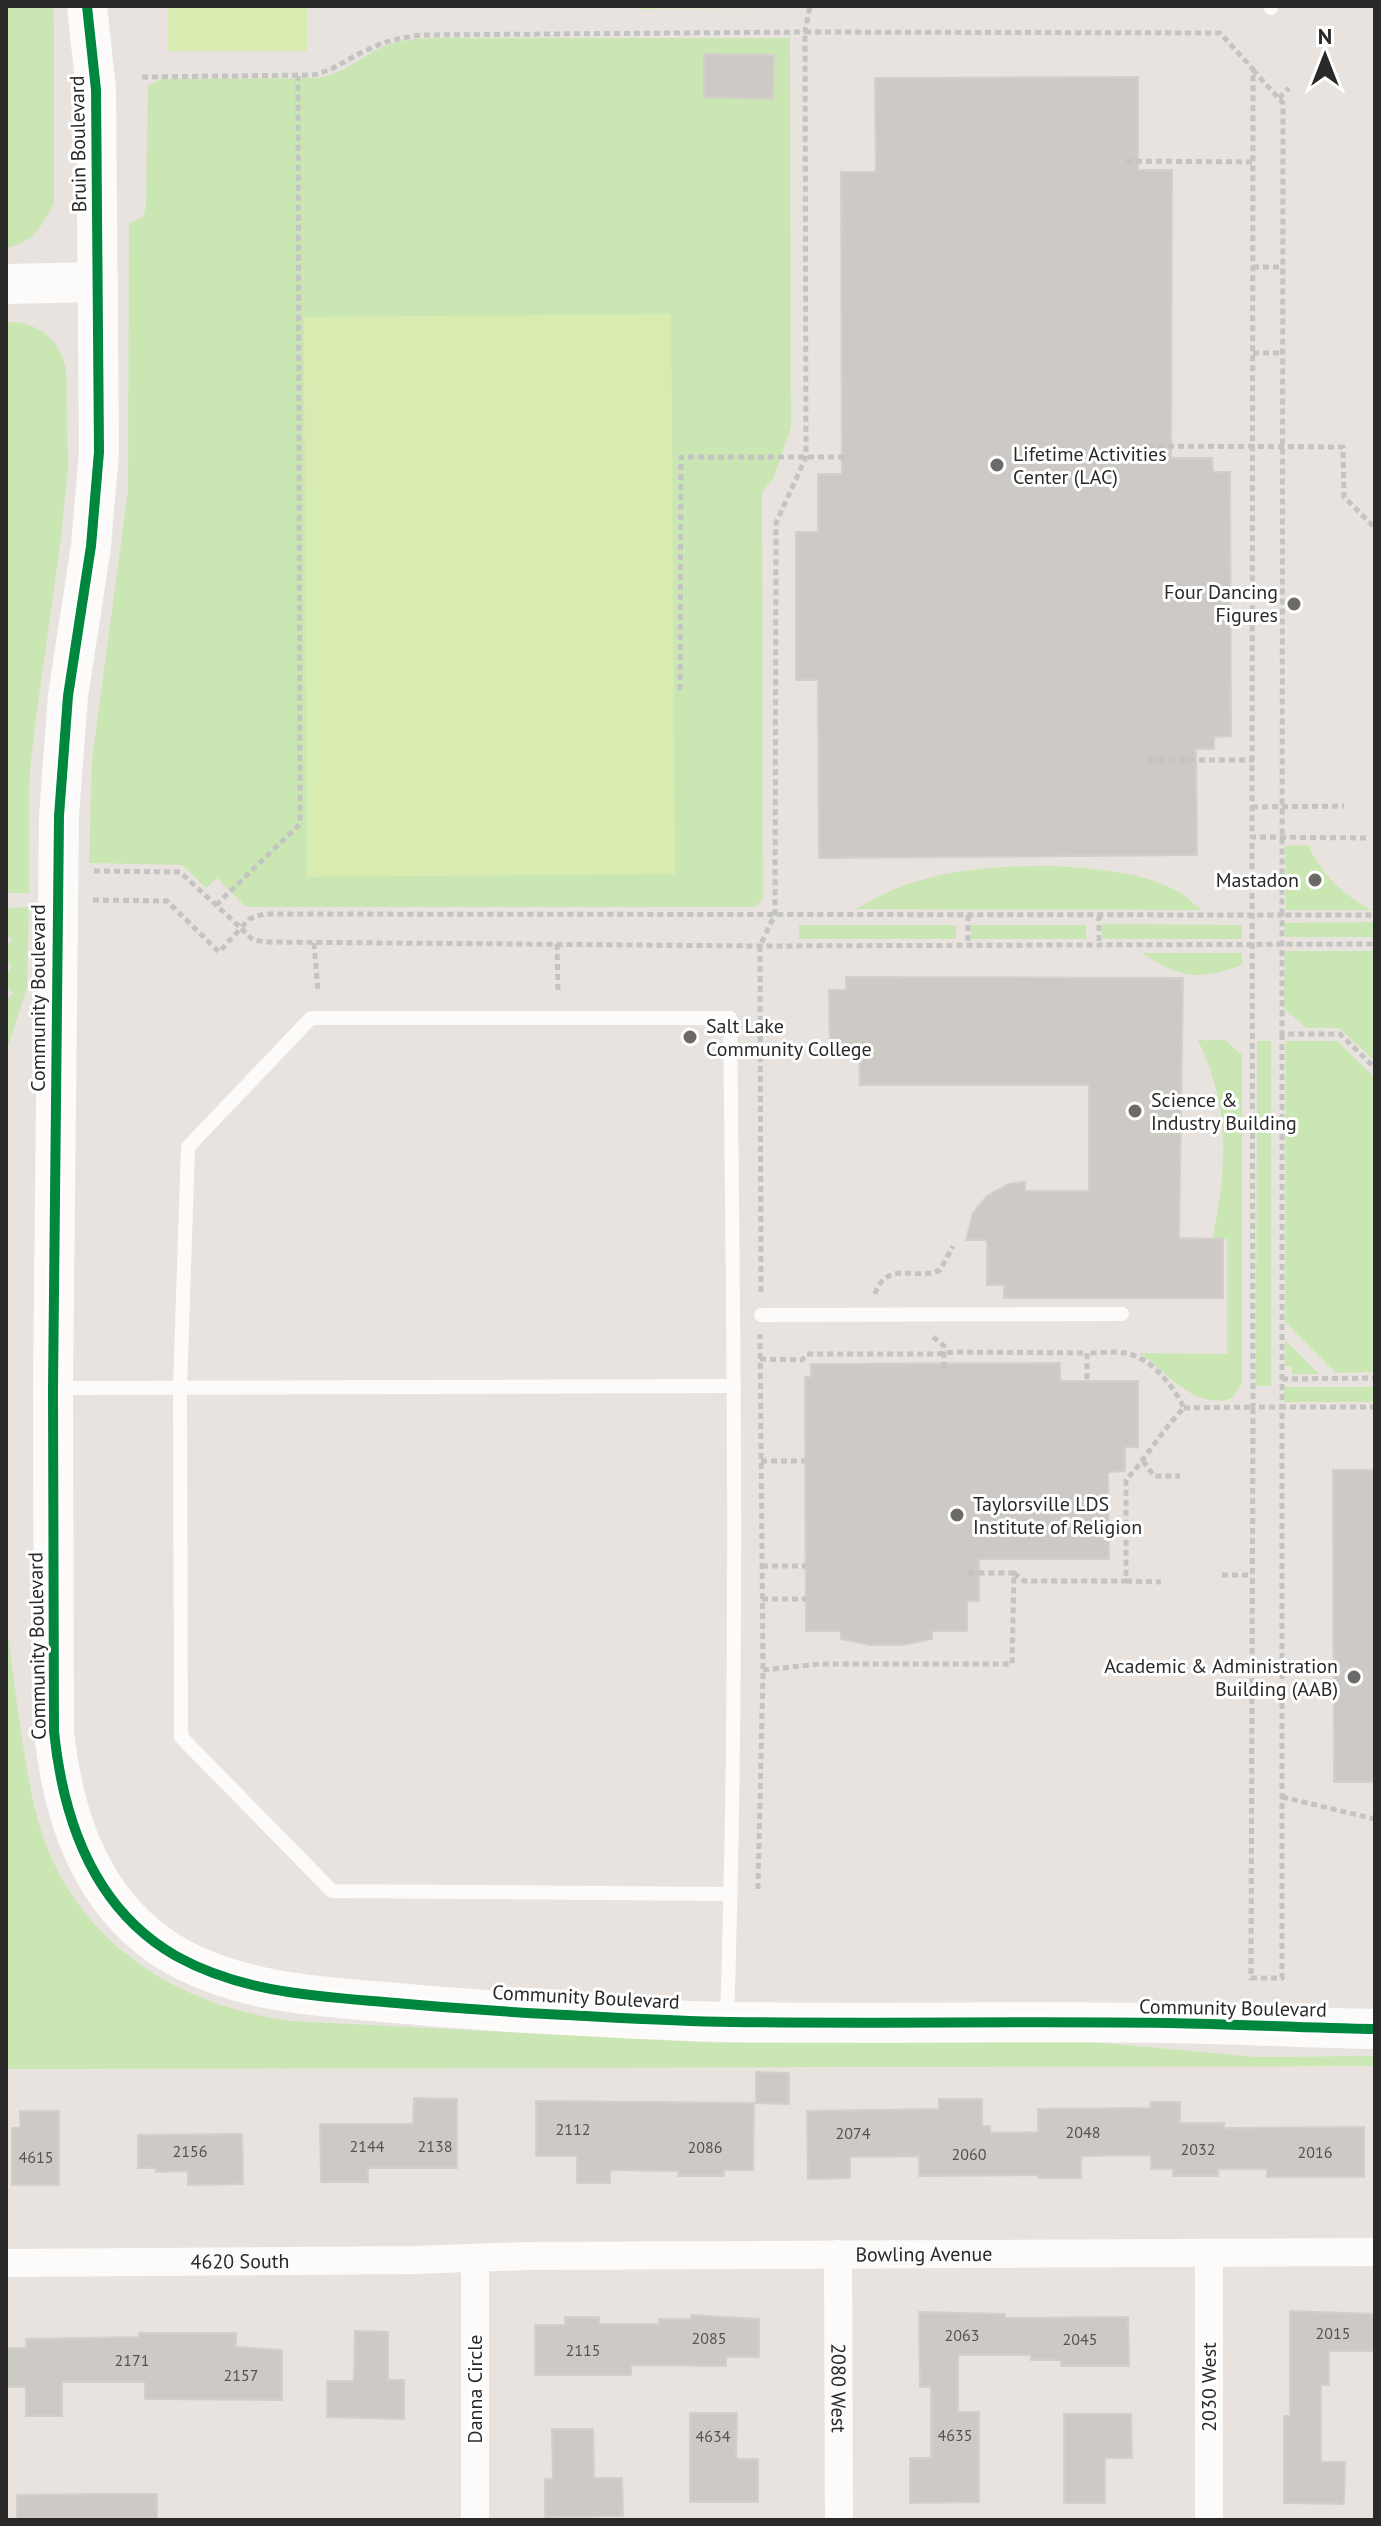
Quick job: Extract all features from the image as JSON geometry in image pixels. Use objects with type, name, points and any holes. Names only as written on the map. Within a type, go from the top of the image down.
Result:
[{"type":"street","name":"Bruin Boulevard","points":[[87,6],[96,90],[98,282]]},
{"type":"street","points":[[6,284],[98,282]]},
{"type":"street","name":"Community Boulevard","points":[[98,282],[99,452],[91,546],[68,696],[59,816],[53,1388],[54,1694],[58,1768],[70,1817],[88,1864],[125,1914],[176,1956],[229,1980],[285,1993],[485,2011],[727,2022],[1156,2023],[1375,2029]]},
{"type":"street","name":"Bowling Avenue","points":[[475,2258],[1375,2252]]},
{"type":"street","name":"2030 West","points":[[1209,2253],[1209,2520]]},
{"type":"street","name":"2080 West","points":[[838,2254],[839,2520]]},
{"type":"street","name":"4620 South","points":[[6,2263],[475,2258]]},
{"type":"street","name":"Danna Circle","points":[[475,2258],[475,2520]]},
{"type":"lane","points":[[727,2022],[730,1894],[734,1386],[730,1018],[311,1018],[188,1147],[180,1388],[181,1737],[332,1891],[730,1894]]},
{"type":"lane","points":[[761,1315],[1122,1314]]},
{"type":"lane","points":[[53,1388],[734,1386]]},
{"type":"path","points":[[758,1889],[763,1670],[760,946],[775,914],[776,523],[806,457],[805,32],[810,6]]},
{"type":"path","points":[[142,77],[314,75],[337,69],[366,50],[400,37],[805,32],[1220,33],[1253,69],[1283,103],[1282,1978],[1251,1978],[1253,69]]},
{"type":"path","points":[[216,905],[300,824],[298,76]]},
{"type":"path","points":[[1279,98],[1289,88]]},
{"type":"path","points":[[1126,161],[1253,162]]},
{"type":"path","points":[[1253,267],[1282,267]]},
{"type":"path","points":[[1253,353],[1282,353]]},
{"type":"path","points":[[1148,446],[1343,447],[1344,497],[1375,528]]},
{"type":"path","points":[[680,690],[681,457],[847,457]]},
{"type":"path","points":[[1149,760],[1253,760]]},
{"type":"path","points":[[1252,807],[1344,806]]},
{"type":"path","points":[[1252,837],[1370,838]]},
{"type":"path","points":[[89,871],[180,872],[253,940],[760,946],[1375,944]]},
{"type":"path","points":[[92,900],[167,901],[219,952],[249,919],[264,914],[1375,915]]},
{"type":"path","points":[[968,915],[968,945]]},
{"type":"path","points":[[1099,915],[1099,944]]},
{"type":"path","points":[[314,943],[318,991]]},
{"type":"path","points":[[557,944],[558,990]]},
{"type":"path","points":[[1282,1034],[1340,1034],[1375,1068]]},
{"type":"path","points":[[874,1302],[878,1285],[884,1279],[910,1271],[934,1273],[945,1264],[953,1246]]},
{"type":"path","points":[[944,1353],[944,1371]]},
{"type":"path","points":[[1087,1353],[1087,1381]]},
{"type":"path","points":[[760,1359],[802,1360],[807,1354],[1127,1353],[1154,1368],[1175,1389],[1184,1408]]},
{"type":"path","points":[[1282,1379],[1374,1377]]},
{"type":"path","points":[[1126,1581],[1126,1480],[1184,1408],[1375,1407]]},
{"type":"path","points":[[761,1461],[805,1461]]},
{"type":"path","points":[[1143,1461],[1154,1476],[1180,1476]]},
{"type":"path","points":[[762,1566],[806,1566]]},
{"type":"path","points":[[968,1573],[1014,1573],[1024,1581],[1161,1582]]},
{"type":"path","points":[[763,1670],[820,1664],[1012,1664],[1014,1573]]},
{"type":"path","points":[[1222,1575],[1252,1575]]},
{"type":"path","points":[[762,1599],[806,1599]]},
{"type":"path","points":[[1282,1797],[1375,1819]]},
{"type":"green space","points":[[6,6],[53,6],[54,203],[30,238],[6,248]]},
{"type":"green space","points":[[168,6],[307,6],[307,51],[168,51]]},
{"type":"green space","points":[[640,6],[759,6],[759,8],[640,9]]},
{"type":"green space","points":[[426,38],[790,38],[791,427],[773,479],[762,492],[763,898],[756,907],[246,907],[217,878],[206,888],[182,865],[89,863],[92,760],[128,491],[129,223],[142,218],[146,207],[148,86],[161,79],[319,78],[344,69],[387,45]]},
{"type":"green space","points":[[671,314],[675,874],[307,877],[304,317]]},
{"type":"green space","points":[[6,322],[28,325],[45,334],[58,349],[66,369],[68,466],[29,782],[29,893],[6,893]]},
{"type":"green space","points":[[1308,845],[1334,883],[1372,910],[1286,910],[1285,846]]},
{"type":"green space","points":[[1054,866],[1117,872],[1148,879],[1177,891],[1202,910],[856,909],[927,878],[976,869]]},
{"type":"green space","points":[[29,907],[27,987],[6,1053],[6,1000],[13,993],[6,986],[6,974],[12,967],[6,960],[6,946],[12,940],[6,933],[6,908]]},
{"type":"green space","points":[[1375,922],[1375,937],[1285,937],[1284,923]]},
{"type":"green space","points":[[1102,924],[1242,925],[1242,939],[1102,939]]},
{"type":"green space","points":[[799,925],[956,925],[956,939],[799,939]]},
{"type":"green space","points":[[971,925],[1086,925],[1086,939],[971,939]]},
{"type":"green space","points":[[1285,951],[1375,951],[1375,1061],[1339,1028],[1306,1028],[1284,1008]]},
{"type":"green space","points":[[1142,953],[1242,953],[1242,965],[1213,973],[1190,974],[1168,968]]},
{"type":"green space","points":[[1198,1040],[1225,1040],[1242,1055],[1242,1383],[1232,1398],[1218,1401],[1193,1394],[1139,1353],[1227,1354],[1227,1239],[1212,1238],[1223,1162],[1221,1113],[1216,1089]]},
{"type":"green space","points":[[1257,1041],[1271,1041],[1271,1386],[1256,1386]]},
{"type":"green space","points":[[1286,1041],[1337,1041],[1375,1078],[1375,1368],[1371,1372],[1336,1373],[1285,1322]]},
{"type":"green space","points":[[1285,1340],[1319,1374],[1292,1374],[1292,1367],[1285,1366]]},
{"type":"green space","points":[[1284,1387],[1375,1387],[1375,1402],[1284,1402]]},
{"type":"green space","points":[[6,1621],[30,1786],[50,1854],[71,1893],[97,1927],[129,1956],[165,1980],[205,1999],[292,2021],[719,2043],[1093,2042],[1255,2057],[1375,2056],[1375,2066],[6,2069]]},
{"type":"building","points":[[704,54],[774,55],[773,99],[704,97]]},
{"type":"building","name":"Lifetime Activities Center (LAC)","points":[[1138,77],[1138,170],[1172,170],[1171,458],[1212,458],[1213,472],[1230,472],[1231,736],[1214,737],[1214,749],[1196,749],[1197,855],[819,858],[818,680],[796,680],[796,532],[818,532],[818,474],[842,474],[841,172],[876,172],[875,78]]},
{"type":"building","name":"Science & Industry Building","points":[[846,977],[1183,978],[1179,1238],[1223,1239],[1223,1298],[1004,1298],[1004,1285],[987,1285],[987,1240],[966,1240],[973,1213],[987,1196],[1009,1184],[1025,1182],[1025,1191],[1089,1191],[1089,1085],[860,1085],[859,1048],[830,1047],[829,990],[846,990]]},
{"type":"building","name":"Taylorsville LDS Institute of Religion","points":[[1060,1363],[1060,1381],[1138,1381],[1138,1447],[1125,1447],[1125,1471],[1108,1472],[1109,1559],[979,1559],[979,1601],[967,1601],[967,1631],[932,1631],[932,1639],[903,1645],[870,1645],[841,1639],[841,1631],[806,1631],[805,1377],[811,1377],[811,1364]]},
{"type":"building","name":"Academic & Administration Building (AAB)","points":[[1333,1470],[1375,1470],[1375,1782],[1334,1782]]},
{"type":"building","points":[[756,2072],[789,2073],[789,2104],[756,2103]]},
{"type":"building","points":[[414,2098],[457,2099],[457,2168],[368,2168],[368,2182],[321,2182],[320,2124],[413,2124]]},
{"type":"building","points":[[939,2099],[982,2099],[982,2126],[990,2126],[990,2133],[1038,2132],[1038,2109],[1151,2108],[1151,2102],[1180,2102],[1180,2123],[1224,2123],[1224,2128],[1364,2127],[1364,2177],[1267,2177],[1267,2169],[1218,2169],[1218,2176],[1173,2176],[1173,2169],[1151,2169],[1151,2155],[1081,2156],[1081,2178],[1038,2178],[1038,2175],[919,2176],[919,2156],[850,2157],[850,2178],[808,2179],[807,2111],[939,2109]]},
{"type":"building","points":[[536,2101],[754,2103],[753,2170],[724,2170],[724,2176],[678,2176],[678,2171],[610,2170],[610,2183],[577,2183],[577,2156],[536,2156]]},
{"type":"building","points":[[20,2111],[59,2111],[59,2185],[12,2185],[12,2128],[20,2128]]},
{"type":"building","points":[[242,2134],[243,2184],[188,2185],[188,2171],[156,2172],[156,2168],[138,2168],[138,2135]]},
{"type":"building","points":[[1290,2311],[1375,2314],[1375,2351],[1329,2351],[1329,2385],[1321,2385],[1321,2462],[1345,2462],[1344,2504],[1284,2503],[1284,2416],[1290,2416]]},
{"type":"building","points":[[919,2312],[1005,2314],[1005,2318],[1128,2317],[1129,2366],[1061,2366],[1061,2360],[1031,2360],[1031,2355],[958,2355],[958,2412],[979,2412],[979,2502],[910,2503],[910,2458],[931,2458],[931,2387],[920,2387]]},
{"type":"building","points":[[691,2315],[759,2319],[759,2357],[726,2357],[726,2366],[631,2365],[631,2375],[535,2375],[535,2325],[565,2325],[565,2317],[599,2317],[599,2324],[659,2324],[659,2319],[691,2319]]},
{"type":"building","points":[[355,2331],[388,2332],[388,2380],[404,2380],[404,2419],[327,2417],[327,2381],[354,2381]]},
{"type":"building","points":[[139,2333],[236,2333],[236,2347],[282,2350],[282,2400],[145,2399],[145,2382],[62,2382],[62,2416],[26,2416],[26,2387],[6,2387],[6,2348],[26,2348],[26,2339],[139,2337]]},
{"type":"building","points":[[690,2413],[737,2413],[736,2459],[758,2459],[758,2502],[690,2502]]},
{"type":"building","points":[[1064,2414],[1131,2414],[1132,2458],[1105,2458],[1105,2503],[1064,2503]]},
{"type":"building","points":[[552,2429],[593,2429],[594,2478],[622,2478],[623,2516],[545,2517],[545,2479],[553,2479]]},
{"type":"building","points":[[157,2494],[157,2520],[17,2520],[17,2495]]},
{"type":"cycle path","points":[[87,6],[96,90],[99,452],[91,546],[68,696],[59,816],[53,1388],[54,1731],[65,1797],[75,1829],[104,1888],[124,1914],[176,1956],[226,1978],[251,1985],[330,1997],[506,2012],[638,2019],[840,2023],[1168,2023],[1375,2029]]},
{"type":"place","name":"Lifetime Activities Center (LAC)","points":[[997,465]]},
{"type":"place","name":"Four Dancing Figures","points":[[1294,604]]},
{"type":"place","name":"Mastadon","points":[[1315,880]]},
{"type":"place","name":"Salt Lake Community College","points":[[690,1037]]},
{"type":"place","name":"Science & Industry Building","points":[[1135,1111]]},
{"type":"place","name":"Taylorsville LDS Institute of Religion","points":[[957,1515]]},
{"type":"place","name":"Academic & Administration Building (AAB)","points":[[1354,1677]]}]
